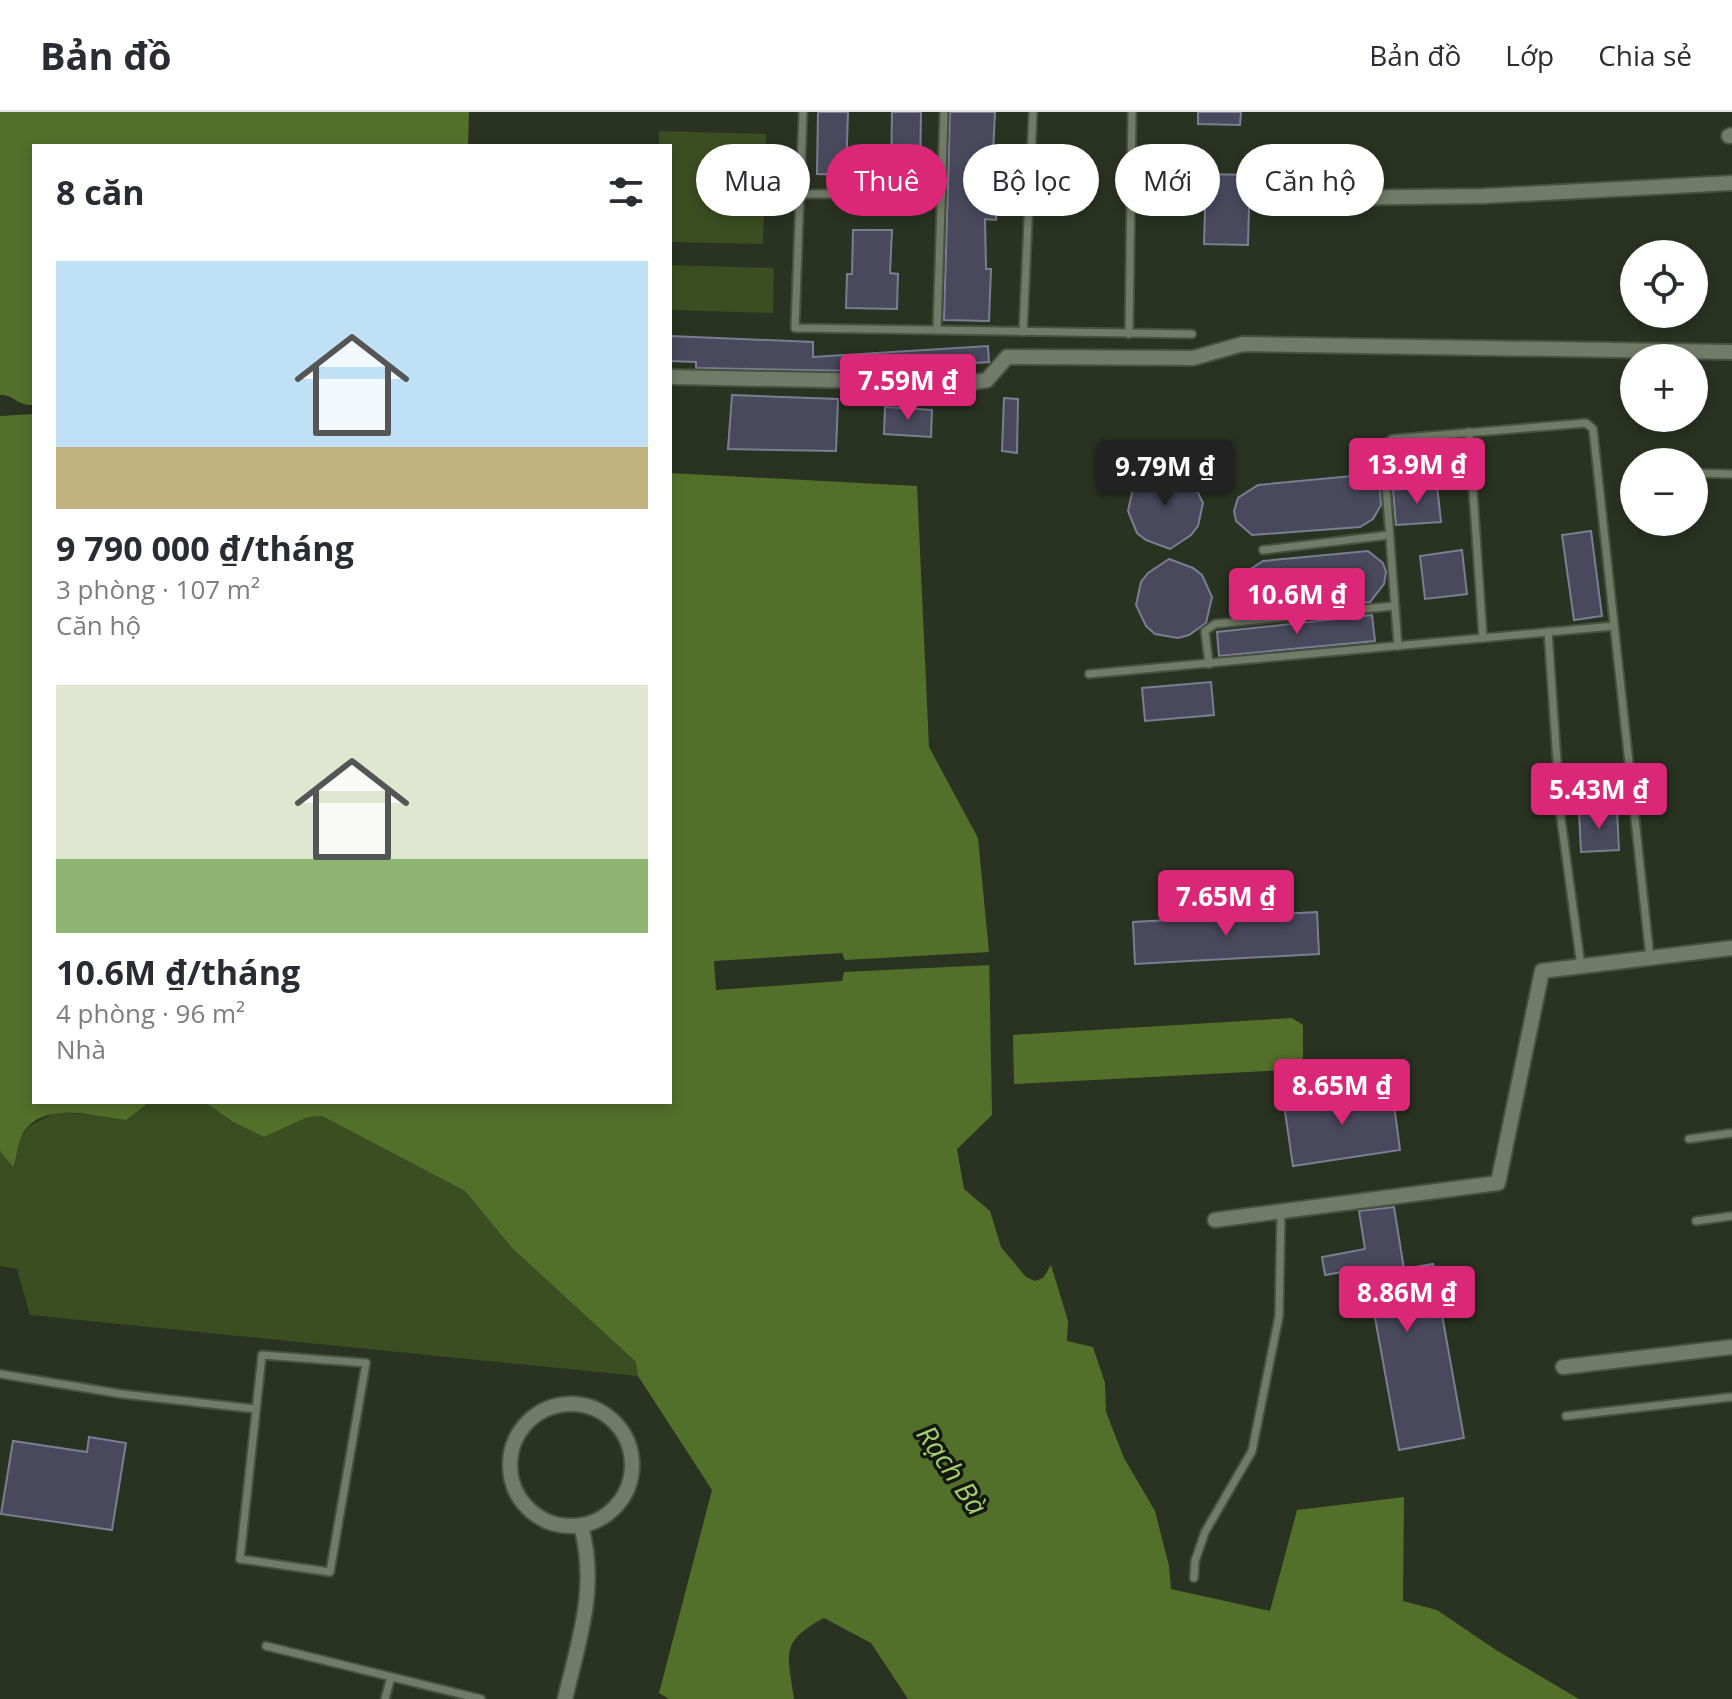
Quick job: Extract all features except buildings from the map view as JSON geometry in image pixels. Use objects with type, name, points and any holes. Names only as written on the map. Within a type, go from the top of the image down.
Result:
[{"type":"street","points":[[1384,197],[1484,196],[1732,183]]},
{"type":"street","points":[[672,377],[968,383],[987,380],[1007,357],[1193,358],[1243,344],[1732,352]]},
{"type":"street","points":[[1215,1220],[1498,1183],[1542,971],[1732,948]]},
{"type":"street","points":[[1563,1367],[1732,1347]]},
{"type":"street","points":[[573,1403],[598,1409],[619,1425],[631,1448],[632,1474],[623,1498],[605,1517],[581,1526],[555,1526],[532,1514],[516,1494],[508,1470],[512,1444],[526,1422],[548,1407],[573,1403]]},
{"type":"street","points":[[565,1699],[589,1597],[588,1552],[581,1526]]},
{"type":"lane","points":[[802,144],[803,112]]},
{"type":"lane","points":[[943,144],[944,112]]},
{"type":"lane","points":[[1023,332],[1033,112]]},
{"type":"lane","points":[[1129,334],[1132,112]]},
{"type":"lane","points":[[799,216],[795,328],[1192,334]]},
{"type":"lane","points":[[937,330],[941,216]]},
{"type":"lane","points":[[1398,646],[1383,446],[1392,439],[1469,432],[1586,423],[1593,429],[1650,958]]},
{"type":"lane","points":[[1469,432],[1483,638]]},
{"type":"lane","points":[[1708,473],[1732,474]]},
{"type":"lane","points":[[1263,550],[1389,535]]},
{"type":"lane","points":[[1209,664],[1205,631],[1215,624],[1394,606]]},
{"type":"lane","points":[[1089,674],[1614,626]]},
{"type":"lane","points":[[1548,632],[1561,819],[1581,966]]},
{"type":"lane","points":[[1689,1139],[1732,1133]]},
{"type":"lane","points":[[1194,1578],[1195,1561],[1205,1532],[1252,1451],[1279,1316],[1281,1210]]},
{"type":"lane","points":[[1696,1221],[1732,1216]]},
{"type":"lane","points":[[262,1355],[366,1363],[330,1572],[240,1559],[256,1409],[262,1355]]},
{"type":"lane","points":[[0,1374],[122,1394],[256,1409]]},
{"type":"lane","points":[[1566,1416],[1732,1397]]},
{"type":"lane","points":[[266,1646],[481,1699]]},
{"type":"lane","points":[[385,1699],[391,1677]]},
{"type":"shaded area","points":[[659,131],[766,134],[766,144],[696,144],[696,216],[764,216],[763,244],[672,242],[672,144],[659,144]]},
{"type":"shaded area","points":[[672,265],[774,268],[773,313],[672,310]]},
{"type":"shaded area","points":[[138,1104],[209,1104],[233,1122],[264,1137],[308,1117],[322,1116],[465,1191],[512,1248],[636,1362],[638,1376],[30,1315],[17,1269],[0,1266],[0,1151],[12,1166],[20,1138],[28,1127],[56,1112],[82,1114]]},
{"type":"water","points":[[0,112],[469,112],[468,144],[32,144],[32,405],[0,395]]},
{"type":"water","points":[[32,414],[32,1104],[146,1104],[126,1120],[69,1113],[41,1118],[29,1125],[21,1137],[13,1167],[0,1151],[0,416]]},
{"type":"water","name":"Rạch Bà","points":[[672,473],[917,486],[929,747],[978,838],[989,952],[992,1115],[957,1149],[964,1189],[990,1211],[1001,1247],[1026,1277],[1035,1281],[1043,1278],[1051,1265],[1068,1321],[1067,1341],[1093,1347],[1105,1383],[1106,1412],[1124,1458],[1155,1511],[1169,1566],[1171,1589],[1270,1611],[1297,1510],[1404,1497],[1403,1601],[1437,1610],[1496,1650],[1579,1699],[908,1699],[871,1643],[824,1618],[799,1634],[793,1642],[789,1660],[794,1699],[669,1699],[659,1693],[712,1490],[638,1376],[636,1362],[512,1248],[465,1191],[322,1116],[308,1117],[264,1137],[233,1122],[208,1104],[672,1104]]},
{"type":"water","points":[[1292,1018],[1303,1025],[1303,1058],[1288,1070],[1014,1084],[1013,1035]]},
{"type":"pier","points":[[989,952],[990,965],[844,972],[842,981],[716,990],[714,961],[842,953],[845,960]]}]
